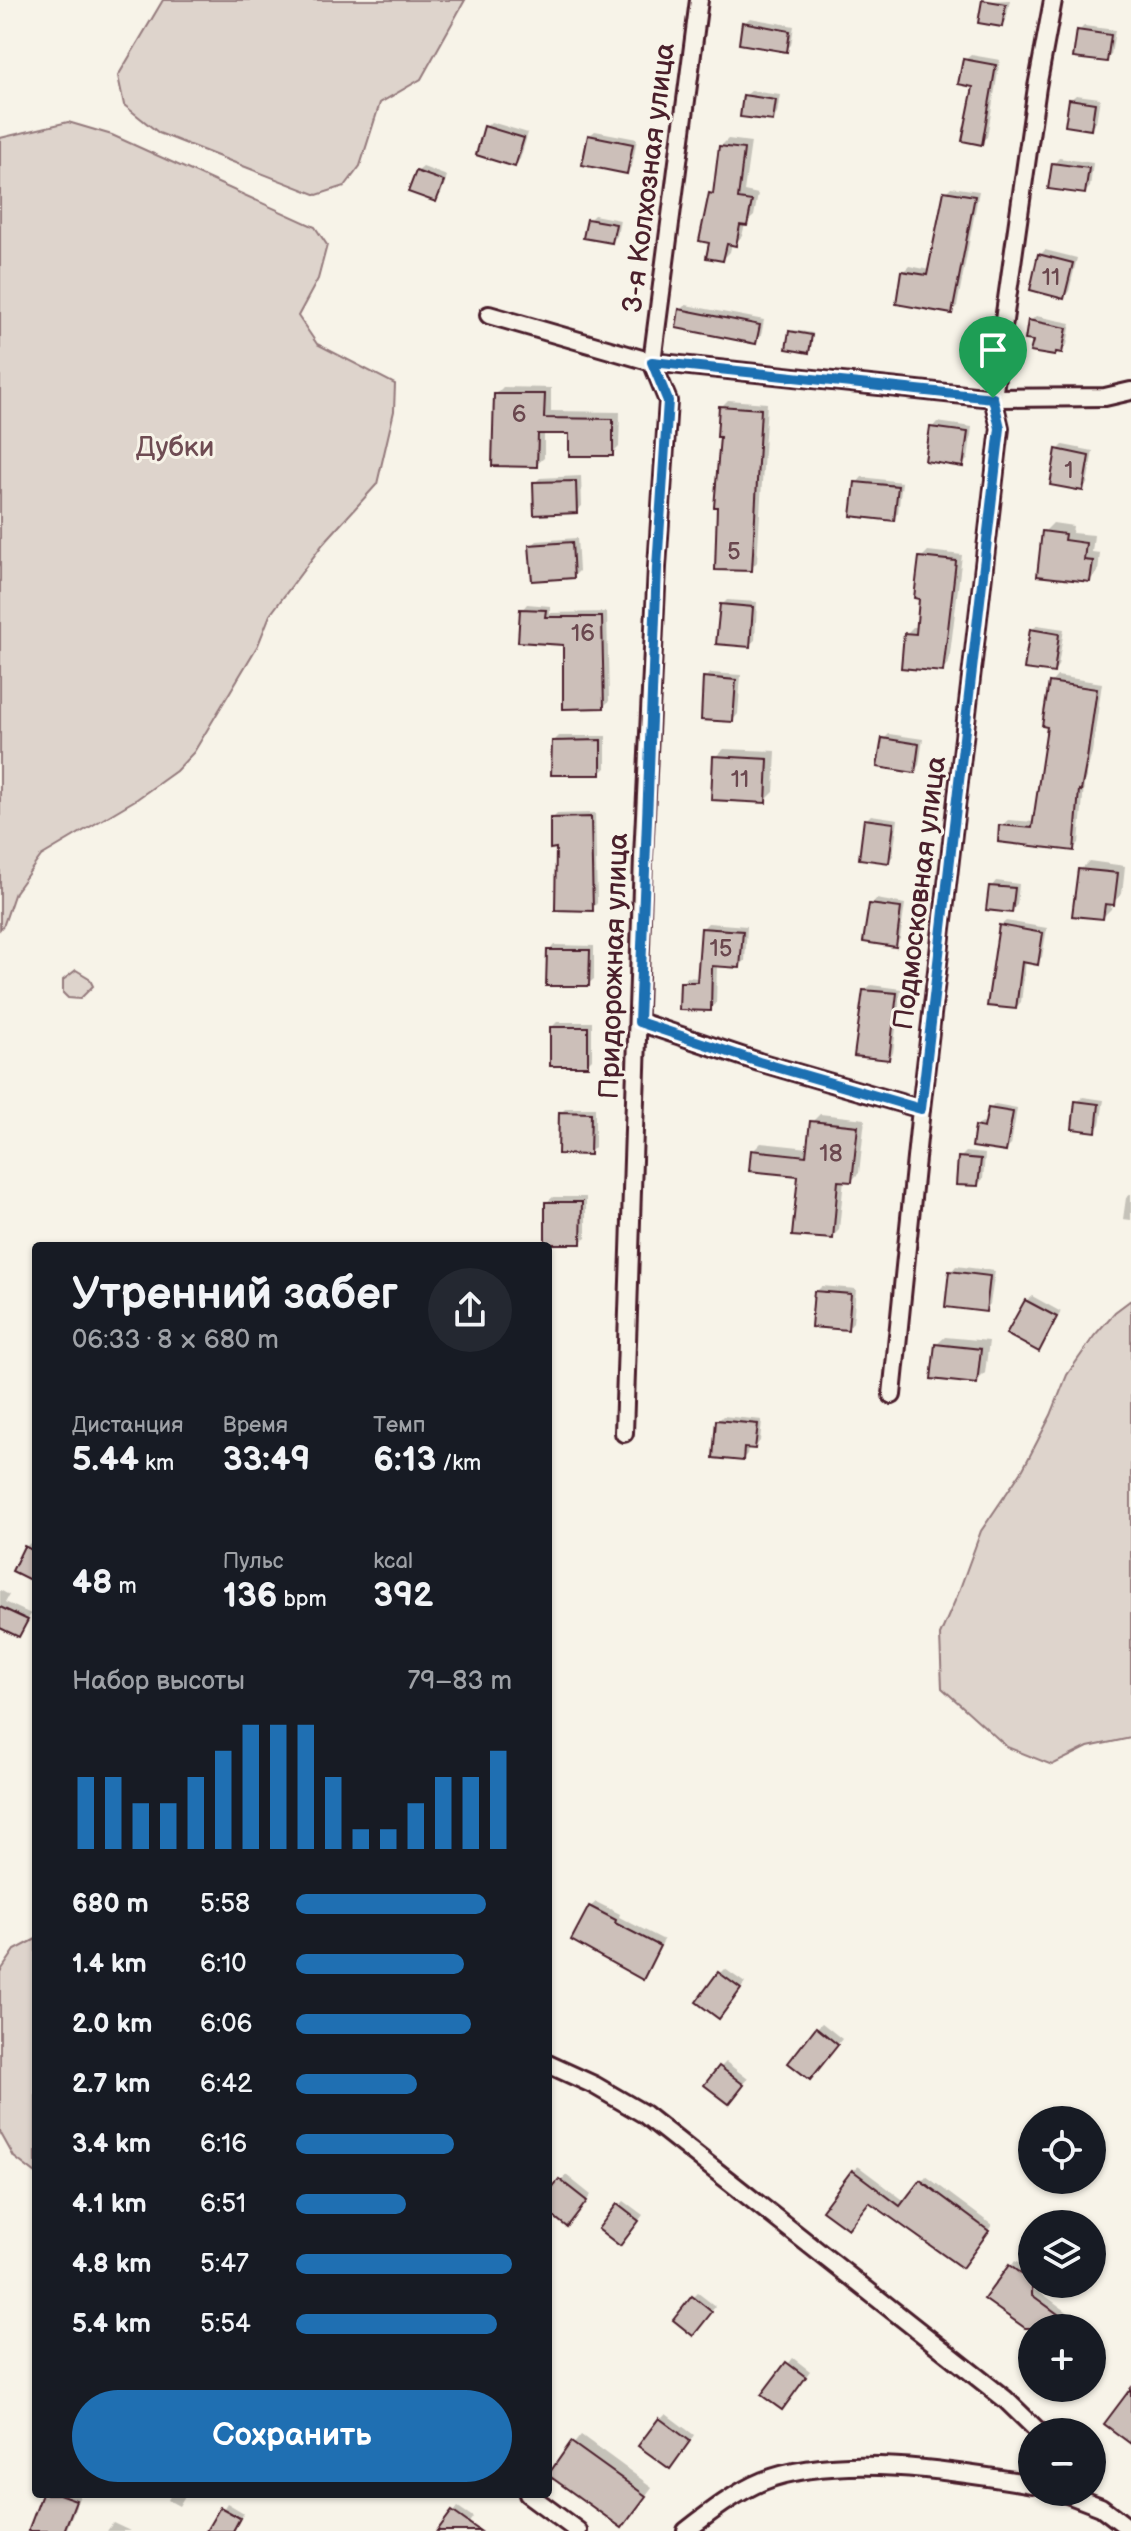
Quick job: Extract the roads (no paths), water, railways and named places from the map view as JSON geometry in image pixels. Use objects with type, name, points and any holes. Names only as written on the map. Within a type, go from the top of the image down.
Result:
[{"type":"street","name":"3-я Колхозная улица","points":[[652,362],[699,0]]},
{"type":"street","name":"Подмосковная улица","points":[[892,1395],[921,1109],[1000,428],[993,398],[1037,87],[1053,0]]},
{"type":"street","points":[[489,315],[652,362],[993,398],[1105,397],[1131,391]]},
{"type":"street","name":"Придорожная улица","points":[[624,1433],[657,567],[668,401],[652,362]]},
{"type":"street","points":[[639,1022],[759,1062],[921,1109]]},
{"type":"street","points":[[552,2066],[594,2085],[644,2114],[1005,2399],[1025,2418]]},
{"type":"street","points":[[686,2531],[707,2514],[762,2482],[801,2471],[899,2468],[962,2472],[1018,2482]]},
{"type":"street","points":[[533,2498],[578,2531]]},
{"type":"street","points":[[1101,2507],[1131,2530]]},
{"type":"park label","name":"Дубки","points":[[175,447]]}]
